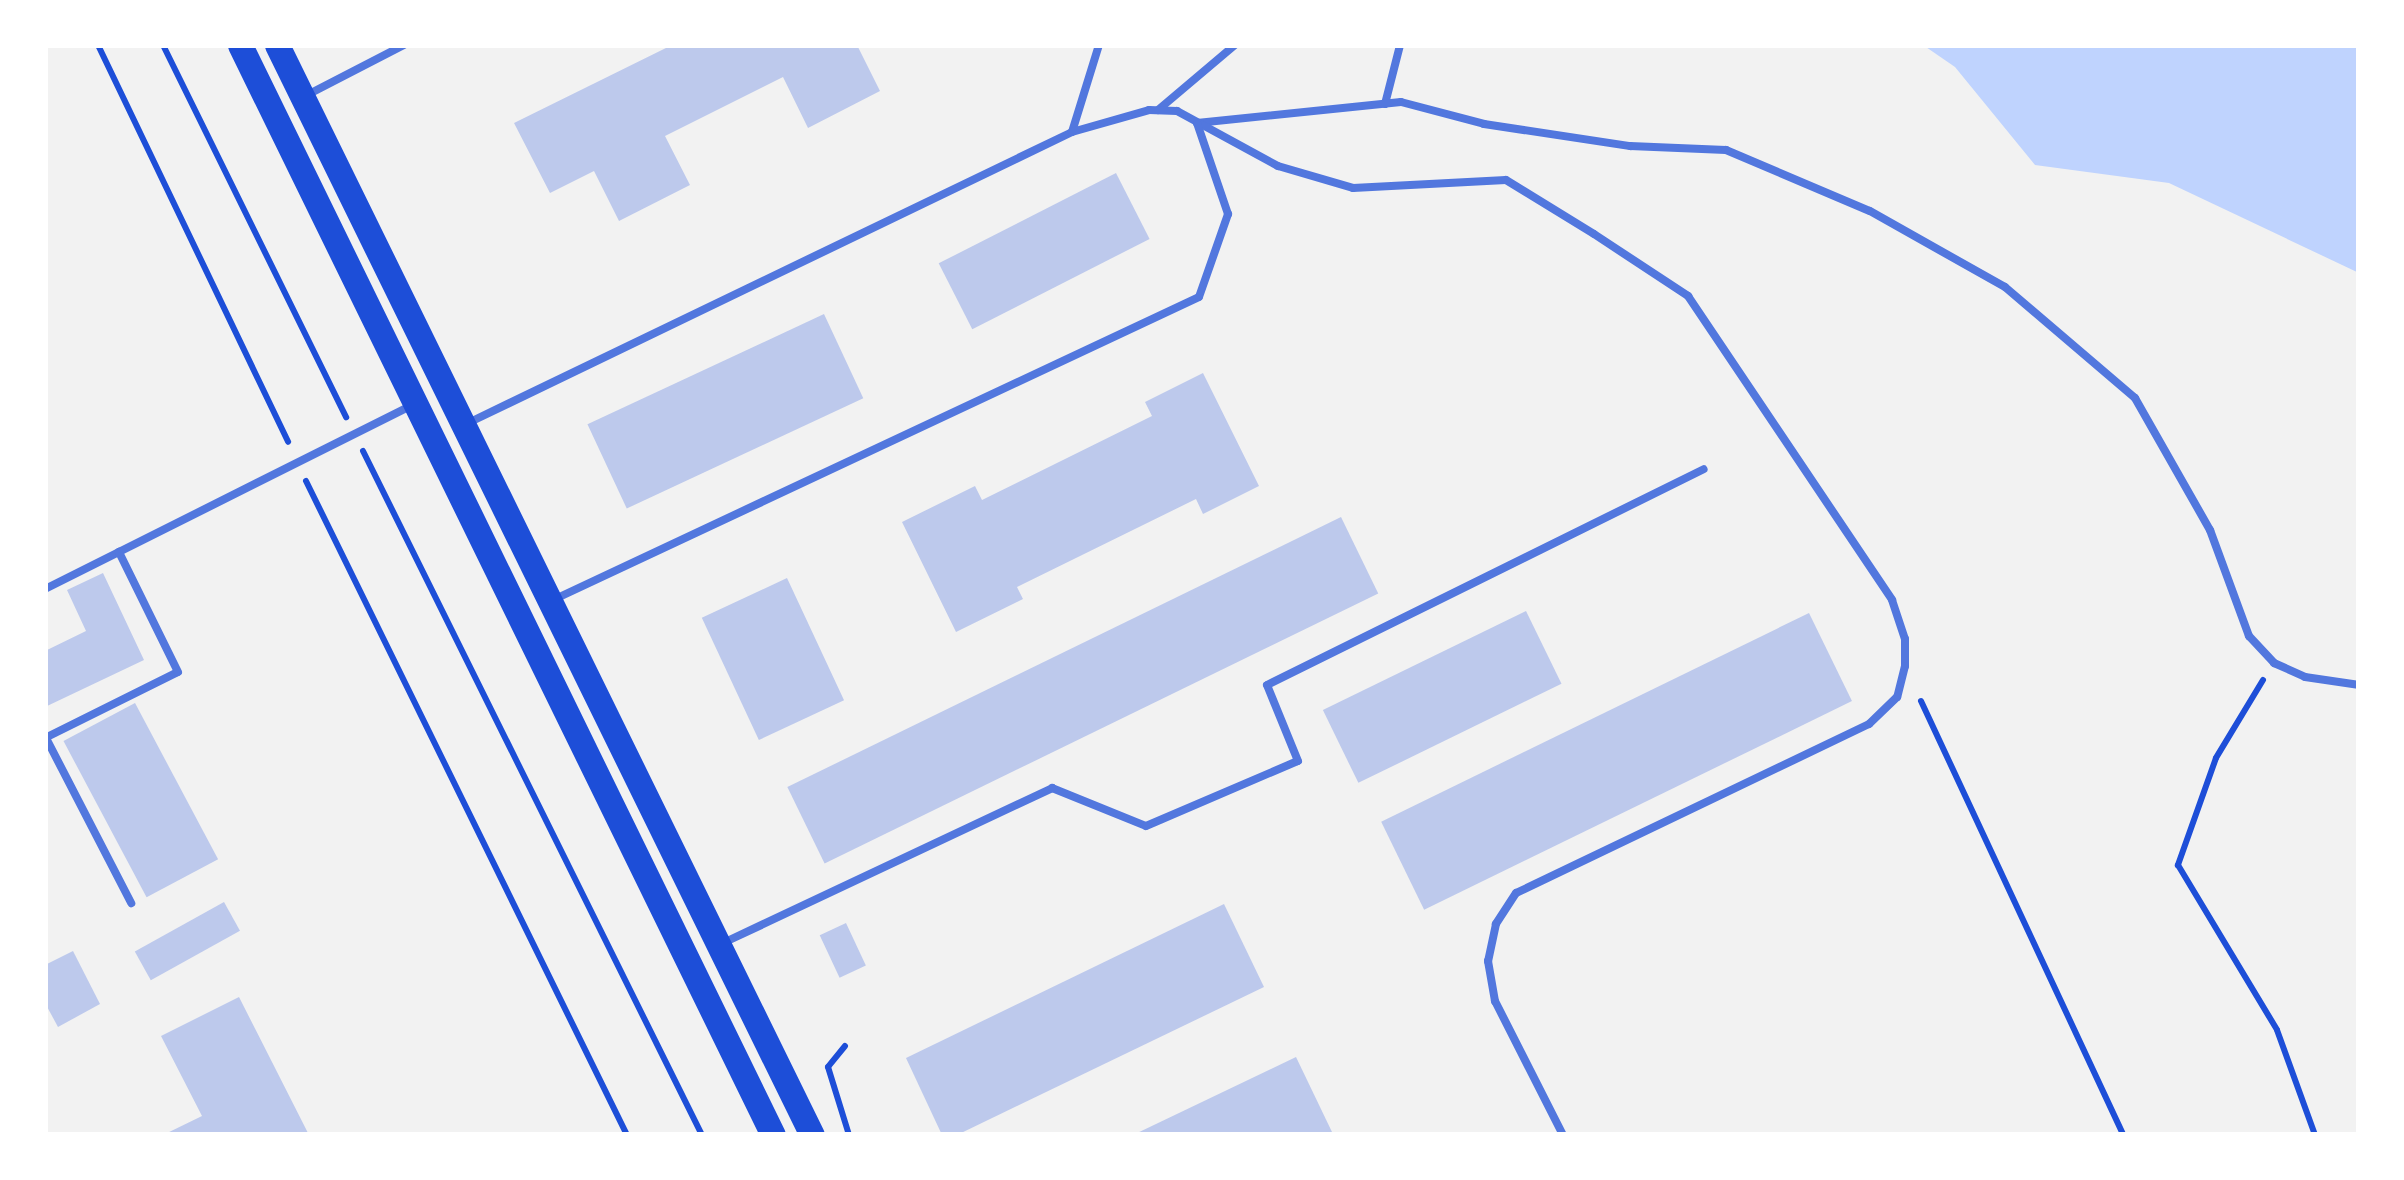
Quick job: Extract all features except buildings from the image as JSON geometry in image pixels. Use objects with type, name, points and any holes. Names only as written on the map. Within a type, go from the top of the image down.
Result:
[{"type":"main road","points":[[240,45],[773,1135]]},
{"type":"main road","points":[[278,45],[812,1135]]},
{"type":"main road","points":[[413,400],[436,420],[464,424]]},
{"type":"lane","points":[[303,97],[404,45]]},
{"type":"lane","points":[[1072,132],[1099,45]]},
{"type":"lane","points":[[464,424],[1072,132],[1158,110],[1235,45]]},
{"type":"lane","points":[[1385,104],[1400,45]]},
{"type":"lane","points":[[1197,123],[1385,104],[1630,146],[1726,150],[1870,211],[2006,288],[2135,398],[2210,530],[2249,636],[2274,663],[2304,677],[2359,685]]},
{"type":"lane","points":[[1158,110],[1197,123],[1278,166],[1353,188],[1506,180],[1688,296],[1892,600],[1905,639],[1905,666],[1898,696],[1869,724],[1516,893],[1496,924],[1488,962],[1495,1001],[1563,1135]]},
{"type":"lane","points":[[551,601],[1199,297],[1228,214],[1197,123]]},
{"type":"lane","points":[[45,590],[354,434],[413,400]]},
{"type":"lane","points":[[719,945],[1052,788],[1146,826],[1298,761],[1267,685],[1704,469]]},
{"type":"lane","points":[[119,552],[178,672],[45,738],[131,902]]},
{"type":"path","points":[[98,45],[297,462],[627,1135]]},
{"type":"path","points":[[163,45],[702,1135]]},
{"type":"path","points":[[2274,663],[2216,758],[2178,865],[2276,1030],[2315,1135]]},
{"type":"path","points":[[1905,666],[2123,1135]]},
{"type":"path","points":[[845,1046],[828,1066],[849,1135]]},
{"type":"water","points":[[1923,45],[2359,45],[2359,273],[2169,183],[2035,165],[1955,67]]}]
